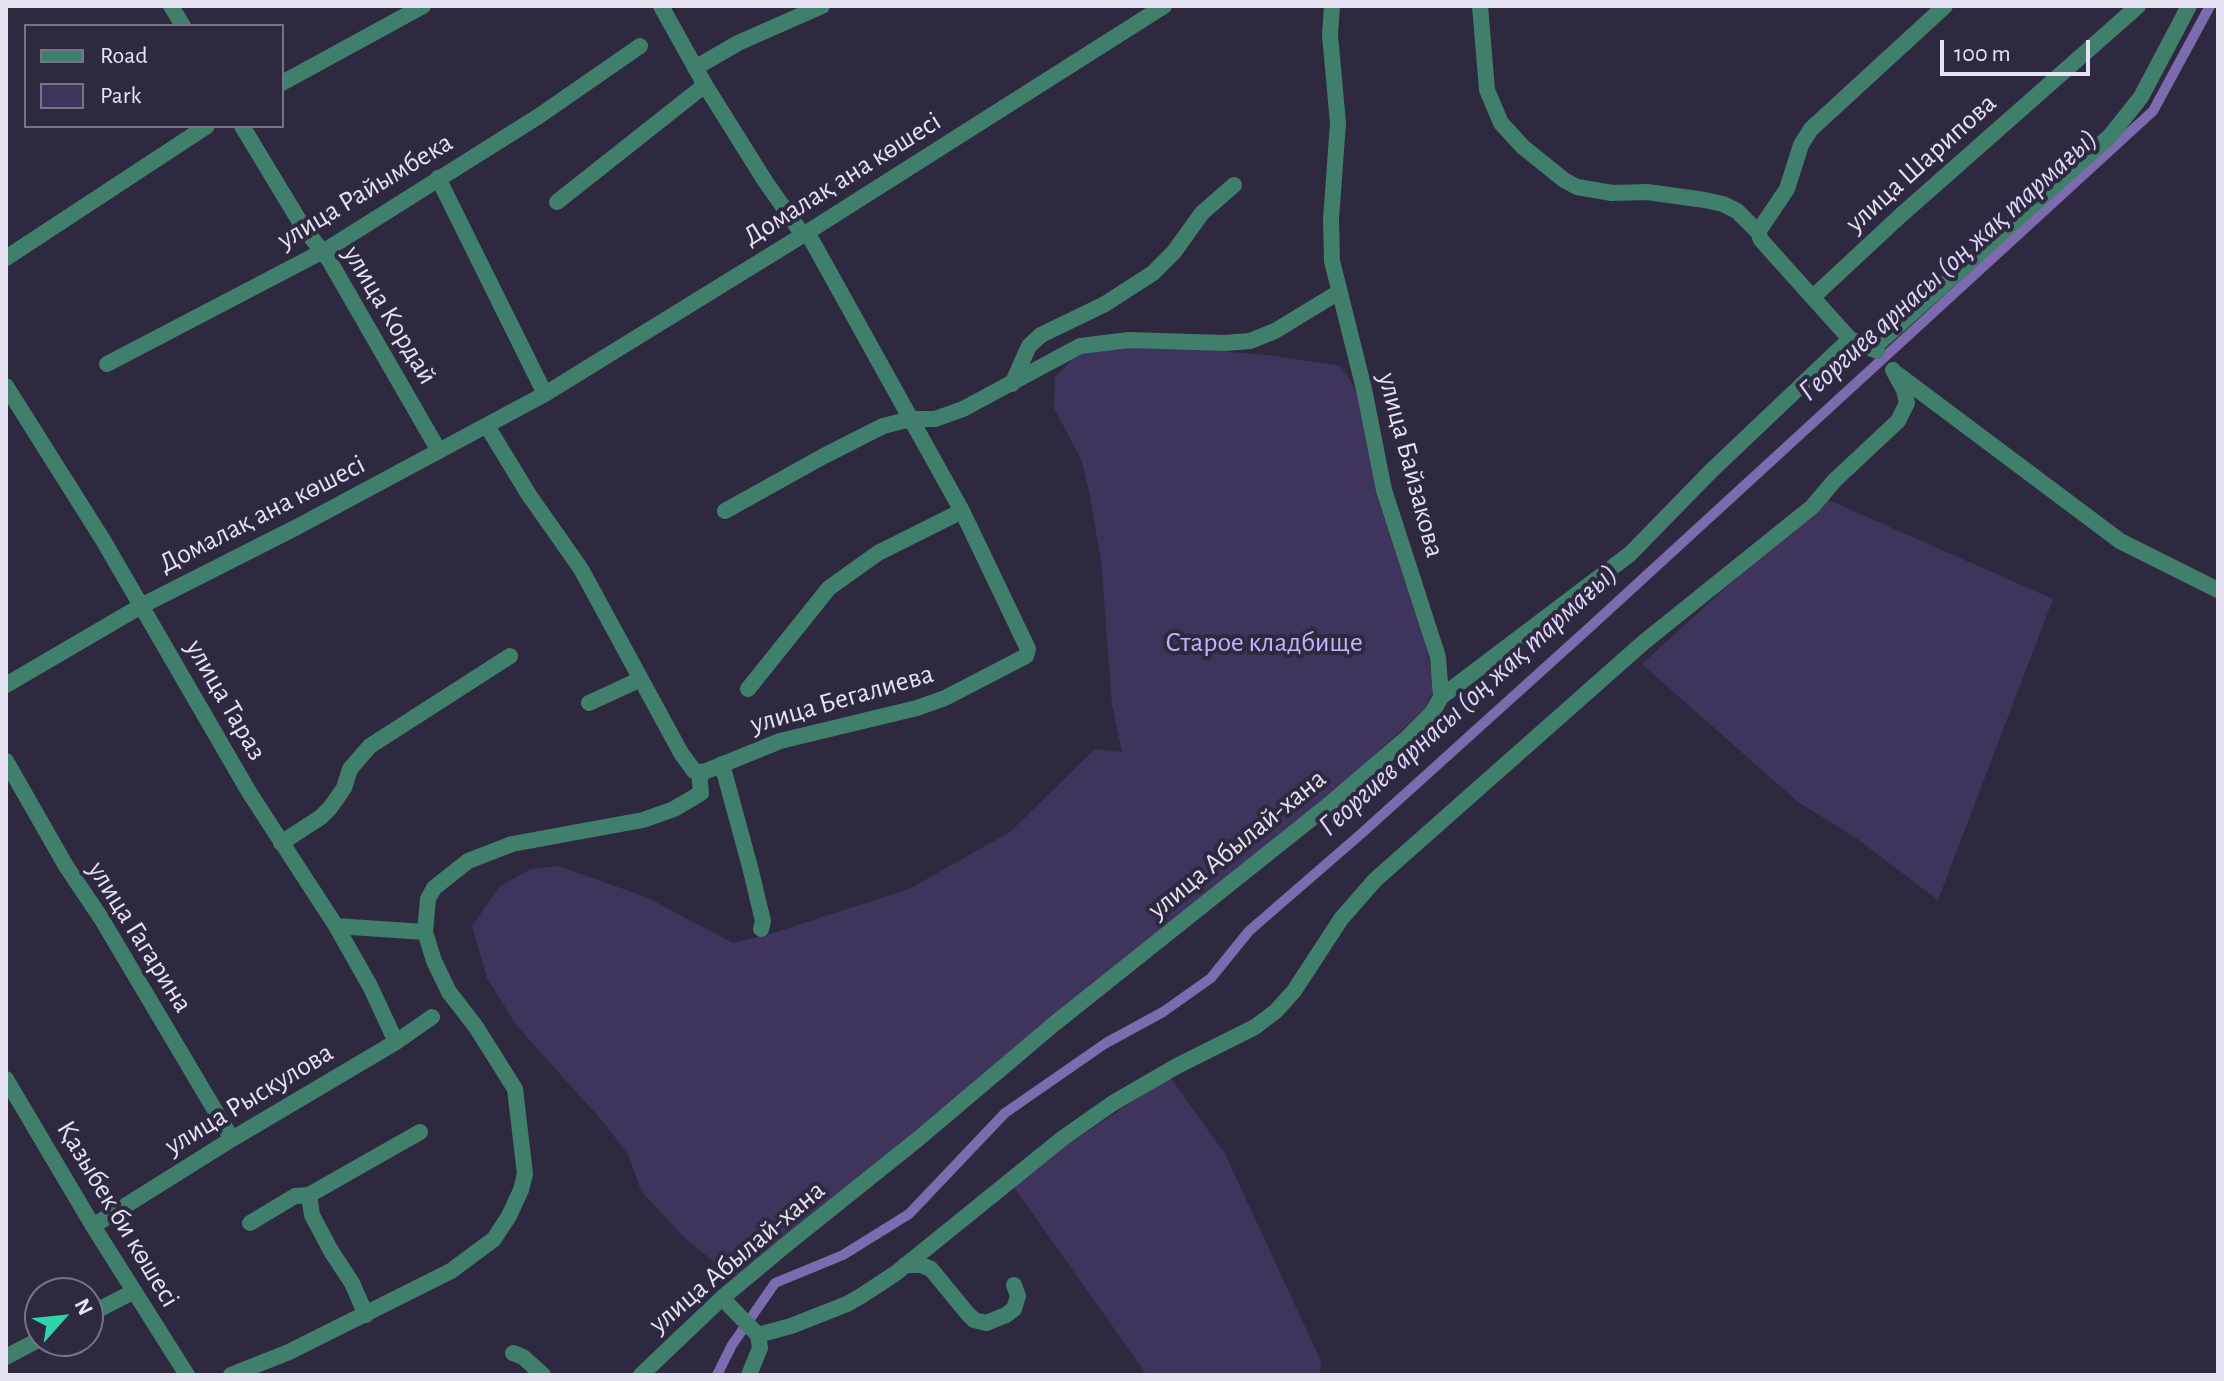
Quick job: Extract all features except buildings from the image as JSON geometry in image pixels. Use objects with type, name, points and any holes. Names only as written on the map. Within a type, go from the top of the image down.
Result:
[{"type":"street","points":[[171,6],[182,24]]},
{"type":"street","points":[[284,82],[423,6]]},
{"type":"street","name":"улица Бегалиева","points":[[661,6],[705,85],[765,181],[805,234],[911,419],[962,511],[1028,649],[1026,656],[931,703],[780,741],[697,772]]},
{"type":"street","points":[[695,68],[738,43],[822,6]]},
{"type":"street","name":"Домалақ ана көшесі","points":[[6,685],[141,606],[545,394],[805,234],[1164,6]]},
{"type":"street","name":"улица Байзакова","points":[[1332,6],[1330,35],[1338,123],[1331,219],[1332,261],[1364,389],[1384,490],[1438,657],[1441,697]]},
{"type":"street","points":[[1480,6],[1487,90],[1494,111],[1512,136],[1564,180],[1593,191],[1647,192],[1723,204],[1737,211],[1850,339],[1874,350],[2110,136],[2141,97],[2189,6]]},
{"type":"street","points":[[1758,232],[1787,189],[1801,145],[1811,129],[1849,86],[1945,6]]},
{"type":"street","name":"улица Шарипова","points":[[1813,297],[2138,6]]},
{"type":"street","name":"улица Райымбека","points":[[107,364],[349,236],[539,116],[640,46]]},
{"type":"street","points":[[557,202],[705,85]]},
{"type":"street","points":[[6,258],[204,128]]},
{"type":"street","name":"улица Кордай","points":[[243,128],[303,227],[322,250],[439,451]]},
{"type":"street","points":[[438,178],[545,394]]},
{"type":"street","points":[[1012,384],[1029,346],[1041,335],[1105,304],[1153,273],[1174,252],[1202,213],[1234,185]]},
{"type":"street","points":[[725,511],[883,426],[911,419],[935,419],[963,409],[1080,346],[1129,340],[1250,341],[1275,331],[1339,292]]},
{"type":"street","name":"улица Абылай-хана","points":[[641,1375],[722,1298],[1054,1024],[1326,807],[1409,736],[1432,713],[1441,697],[1630,554],[1711,471],[1850,339]]},
{"type":"street","points":[[751,1327],[791,1326],[847,1304],[905,1265],[1063,1138],[1123,1096],[1255,1027],[1276,1011],[1294,991],[1341,919],[1375,880],[1644,642],[1812,507],[1835,480],[1898,421],[1907,403],[1893,370],[2120,541],[2218,590]]},
{"type":"street","name":"улица Тараз","points":[[6,386],[103,540],[281,843],[336,926],[370,986],[396,1042]]},
{"type":"street","points":[[231,1375],[266,1363],[451,1271],[494,1239],[509,1216],[525,1174],[515,1089],[476,1027],[449,992],[434,961],[425,932],[428,899],[434,888],[468,861],[503,847],[661,814],[699,796],[701,783],[697,772],[675,742],[581,569],[529,495],[487,426]]},
{"type":"street","name":"улица Бегалиева","points":[[748,689],[829,588],[878,553],[962,511]]},
{"type":"street","points":[[281,843],[330,808],[344,788],[350,769],[370,746],[510,656]]},
{"type":"street","points":[[589,703],[641,679]]},
{"type":"street","name":"улица Гагарина","points":[[6,761],[232,1139]]},
{"type":"street","points":[[722,764],[763,921],[761,929]]},
{"type":"street","points":[[336,926],[425,932]]},
{"type":"street","name":"улица Рыскулова","points":[[93,1226],[432,1017]]},
{"type":"street","name":"Қазыбек би көшесі","points":[[6,1079],[133,1292],[187,1375]]},
{"type":"street","points":[[250,1223],[295,1196],[309,1195],[354,1172],[420,1132]]},
{"type":"street","points":[[309,1195],[312,1215],[352,1283],[366,1315]]},
{"type":"street","points":[[905,1265],[921,1265],[931,1269],[974,1320],[986,1323],[1014,1309],[1018,1296],[1014,1285]]},
{"type":"street","points":[[104,1307],[133,1292]]},
{"type":"street","points":[[722,1298],[751,1327],[760,1348],[749,1375]]},
{"type":"street","points":[[6,1357],[24,1347]]},
{"type":"street","points":[[513,1353],[538,1372]]},
{"type":"green space","name":"Старое кладбище","points":[[1143,345],[1267,355],[1341,366],[1360,397],[1421,620],[1434,689],[1424,710],[1309,814],[732,1278],[682,1235],[641,1191],[629,1156],[605,1124],[517,1026],[487,978],[472,926],[500,886],[531,869],[558,866],[646,897],[733,943],[773,933],[909,889],[1010,832],[1095,749],[1122,752],[1112,705],[1101,560],[1089,492],[1082,461],[1054,408],[1055,377],[1079,353]]},
{"type":"green space","points":[[1824,498],[2053,599],[1938,900],[1856,838],[1798,802],[1642,664]]},
{"type":"green space","points":[[1170,1077],[1225,1154],[1321,1361],[1320,1375],[1147,1375],[1013,1186],[1062,1148]]},
{"type":"waterway","name":"Георгиев арнасы (оң жақ тармағы)","points":[[717,1375],[732,1345],[775,1283],[843,1255],[909,1214],[1005,1113],[1106,1043],[1163,1012],[1211,978],[1249,931],[1589,628],[2153,111],[2210,6]]}]
